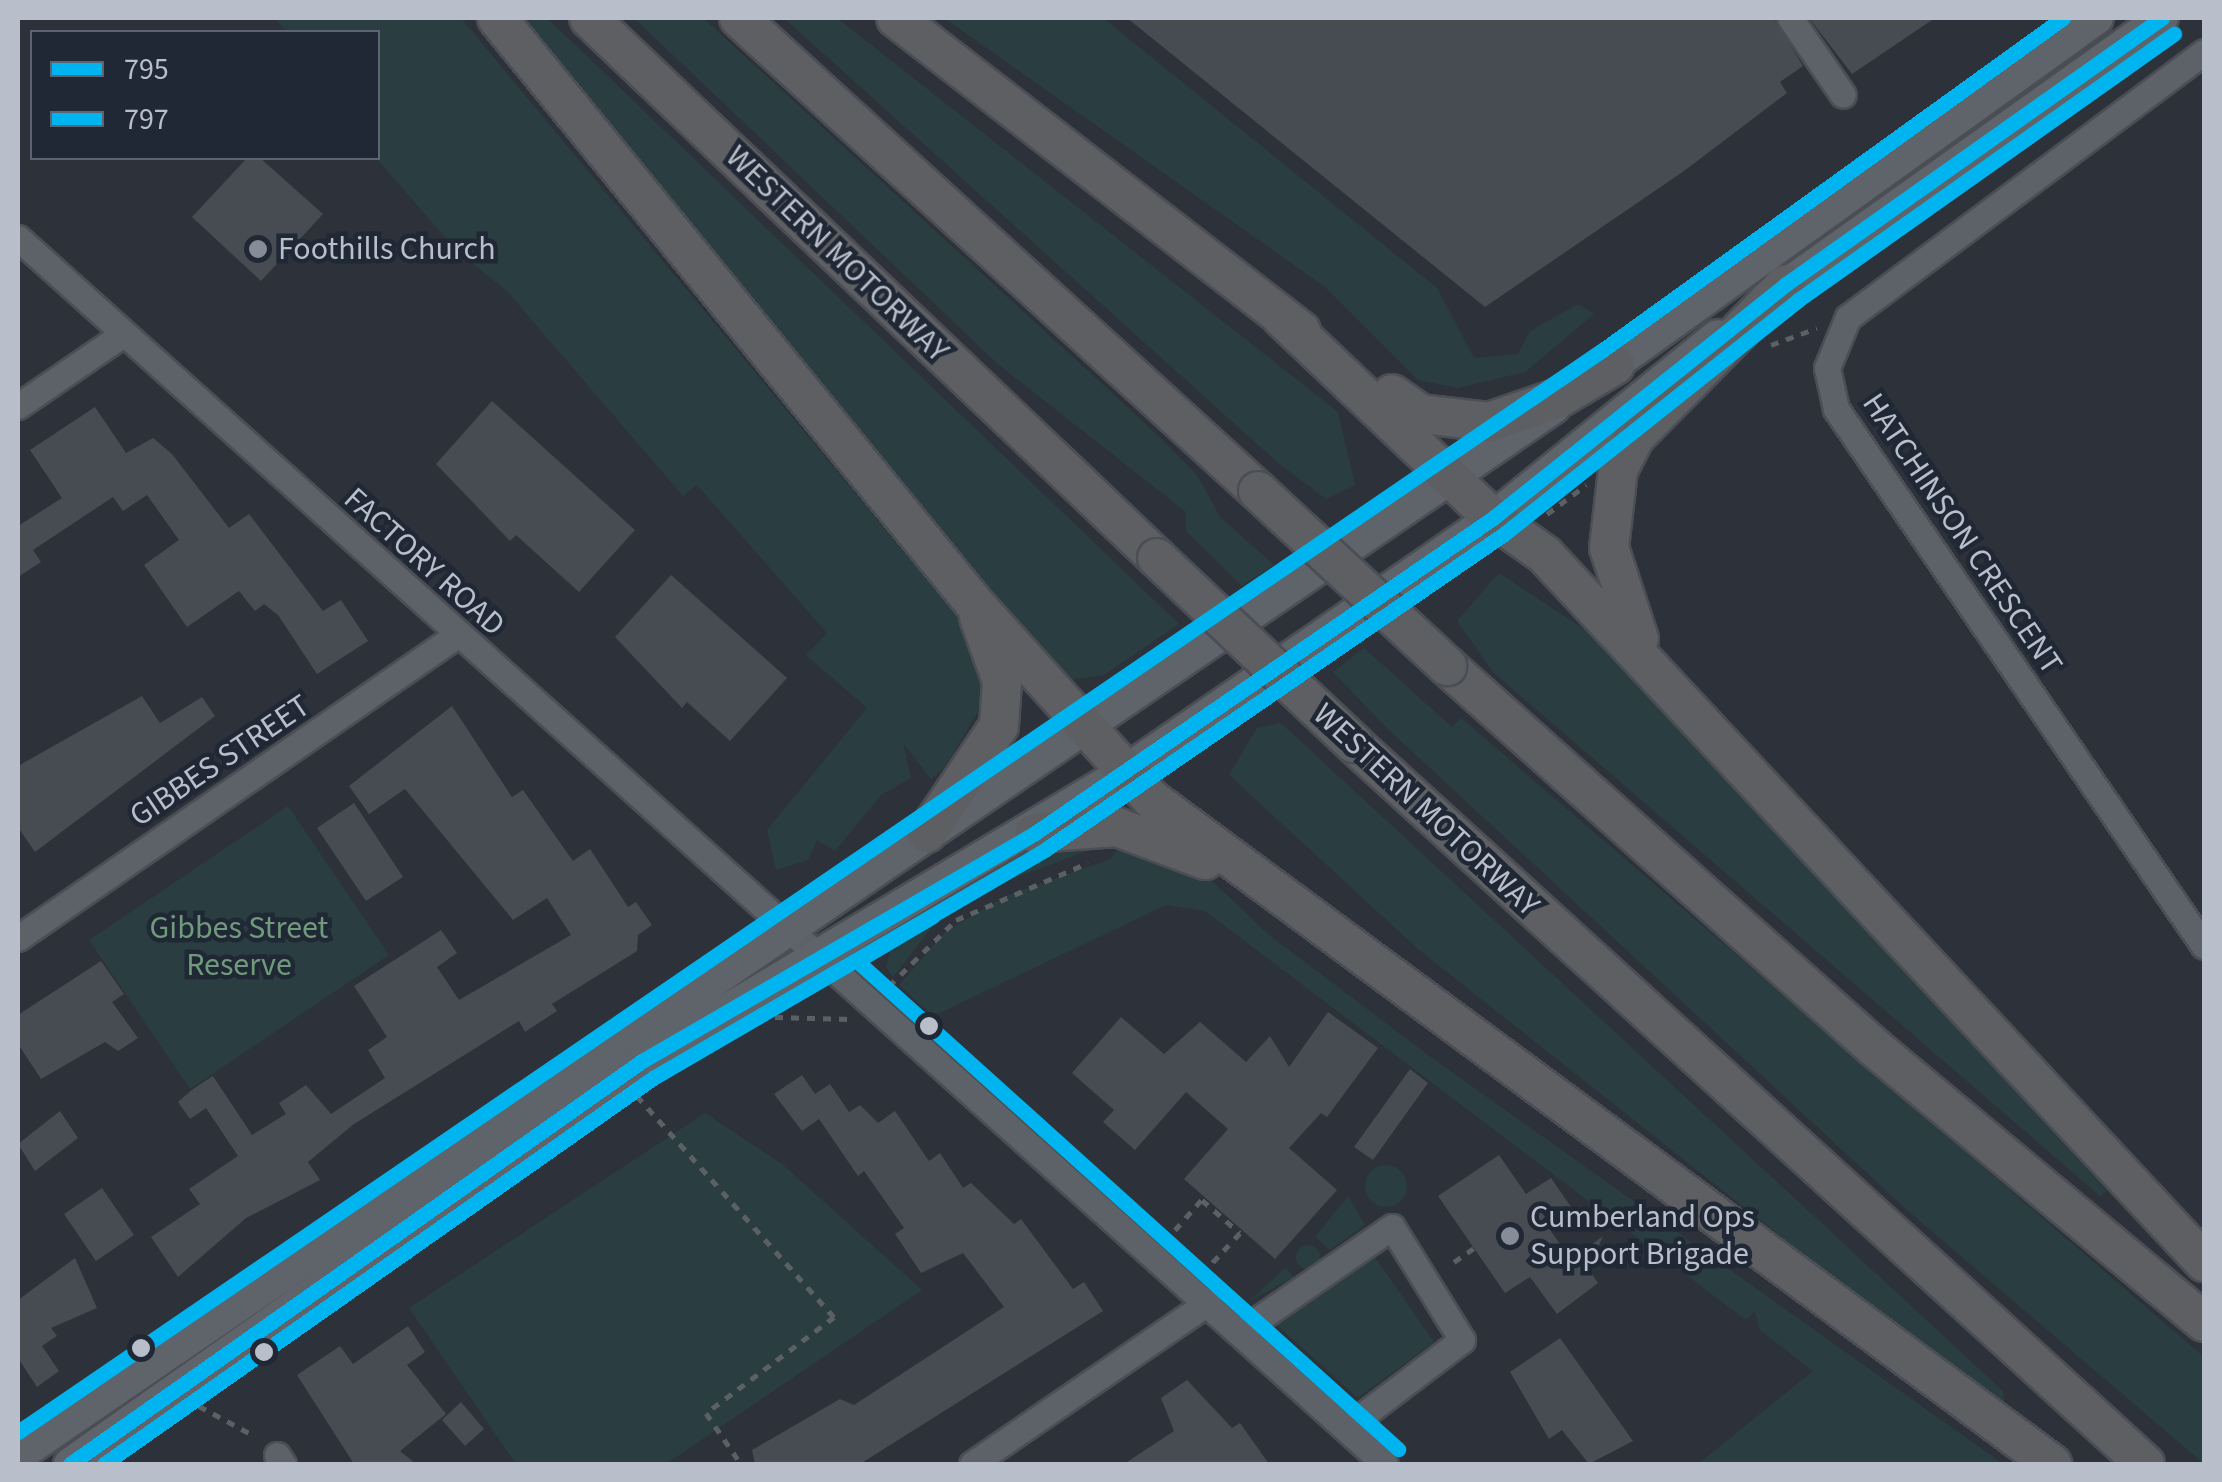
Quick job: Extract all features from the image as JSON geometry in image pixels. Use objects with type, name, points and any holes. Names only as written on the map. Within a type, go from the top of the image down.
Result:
[{"type":"highway","points":[[497,18],[974,603],[1126,770],[1300,910],[2052,1464]]},
{"type":"highway","name":"WESTERN MOTORWAY","points":[[589,18],[1353,743],[2145,1464]]},
{"type":"highway","points":[[739,18],[1447,666],[1876,1048],[2204,1322]]},
{"type":"highway","points":[[896,18],[1282,318],[1421,414],[1461,423],[1516,417],[1616,365]]},
{"type":"highway","points":[[1682,697],[1632,628],[1614,581],[1618,470],[1634,438],[1786,284]]},
{"type":"highway","points":[[1282,318],[1454,474],[1493,518],[1545,556],[1682,697],[1994,1046],[2204,1262]]},
{"type":"highway","points":[[927,833],[999,726],[1002,680],[974,603]]},
{"type":"highway","points":[[1035,833],[1150,834],[1300,910]]},
{"type":"main road","points":[[18,1456],[1616,365],[2097,18]]},
{"type":"main road","points":[[70,1464],[642,1062],[1035,833],[1493,518],[1786,284],[2162,18]]},
{"type":"street","points":[[1790,18],[1843,95]]},
{"type":"street","name":"HATCHINSON CRESCENT","points":[[2204,52],[1848,317],[1826,368],[1836,409],[2204,946]]},
{"type":"street","name":"FACTORY ROAD","points":[[18,238],[457,636],[823,957],[1385,1464]]},
{"type":"street","points":[[18,406],[123,334]]},
{"type":"street","name":"GIBBES STREET","points":[[18,938],[457,636]]},
{"type":"street","points":[[1241,1331],[1392,1227],[1463,1335],[1346,1428]]},
{"type":"street","points":[[972,1464],[1209,1302]]},
{"type":"path","points":[[894,982],[922,944],[995,896],[1106,857]]},
{"type":"path","points":[[634,1093],[834,1317],[706,1412],[741,1464]]},
{"type":"path","points":[[1175,1230],[1203,1198],[1240,1233],[1212,1264]]},
{"type":"path","points":[[1454,1262],[1474,1248]]},
{"type":"path","points":[[198,1404],[252,1434]]},
{"type":"green space","points":[[275,18],[461,18],[978,641],[989,715],[977,713],[945,767],[931,779],[903,743],[911,778],[881,795],[835,851],[817,840],[808,860],[776,870],[767,830],[867,708],[806,655],[827,633],[697,485],[683,496],[507,291],[458,252],[378,160],[380,30],[284,30]]},
{"type":"green space","points":[[511,18],[547,18],[1179,624],[1104,675],[1069,680],[1039,656]]},
{"type":"green space","points":[[634,18],[703,18],[1147,425],[1197,475],[1220,517],[1274,565],[1242,586],[1186,531],[1186,512],[999,365]]},
{"type":"green space","points":[[784,18],[837,18],[1338,412],[1355,485],[1326,499],[1277,462]]},
{"type":"green space","points":[[944,18],[1103,18],[1437,288],[1474,358],[1518,354],[1530,331],[1578,304],[1594,314],[1525,372],[1458,388],[1418,380],[1325,287]]},
{"type":"green space","points":[[1499,573],[1596,637],[2107,1191],[2100,1196],[1493,672],[1457,621]]},
{"type":"green space","points":[[1364,648],[1452,727],[1461,718],[2204,1357],[2204,1464],[1906,1209],[1388,729],[1333,672]]},
{"type":"green space","points":[[1281,723],[2003,1391],[2004,1400],[1996,1407],[1418,949],[1229,775],[1257,728]]},
{"type":"green space","name":"Gibbes Street Reserve","points":[[288,806],[389,955],[190,1089],[89,940]]},
{"type":"green space","points":[[1129,838],[1188,858],[1269,935],[1428,1055],[2003,1464],[1698,1464],[1813,1371],[1760,1330],[1755,1311],[1746,1320],[1205,911],[1166,905],[933,1016],[899,985],[945,932],[1006,896],[1110,859]]},
{"type":"green space","points":[[1107,843],[1000,884],[933,926],[893,977],[886,967],[895,932],[999,868],[1038,849]]},
{"type":"green space","points":[[705,1113],[782,1164],[922,1290],[666,1464],[516,1464],[409,1308]]},
{"type":"green space","points":[[1386,1165],[1401,1171],[1407,1186],[1401,1201],[1386,1207],[1371,1201],[1365,1186],[1371,1171]]},
{"type":"green space","points":[[1348,1196],[1365,1225],[1330,1250],[1315,1237]]},
{"type":"green space","points":[[1308,1245],[1320,1257],[1308,1269],[1296,1257]]},
{"type":"green space","points":[[1372,1253],[1434,1342],[1358,1398],[1267,1316]]},
{"type":"green space","points":[[1285,1268],[1294,1277],[1251,1300]]},
{"type":"building","points":[[1127,18],[1774,18],[1803,66],[1780,82],[1787,93],[1684,171],[1485,307]]},
{"type":"building","points":[[1809,18],[1935,18],[1852,74]]},
{"type":"building","name":"Foothills Church","points":[[245,160],[262,160],[323,214],[261,281],[192,217]]},
{"type":"building","points":[[492,401],[635,530],[579,592],[516,535],[510,541],[436,464]]},
{"type":"building","points":[[95,407],[126,453],[153,438],[172,454],[229,528],[249,514],[323,611],[341,600],[368,641],[317,674],[278,615],[264,604],[255,611],[239,591],[187,627],[144,565],[179,540],[147,495],[123,511],[113,497],[33,550],[41,562],[18,577],[18,526],[62,498],[30,450]]},
{"type":"building","points":[[671,575],[787,678],[730,741],[687,702],[682,708],[615,637]]},
{"type":"building","points":[[142,696],[160,723],[202,697],[215,716],[35,852],[18,827],[18,766]]},
{"type":"building","points":[[452,706],[512,797],[523,790],[573,861],[590,849],[628,907],[636,902],[652,925],[638,935],[637,951],[552,1004],[557,1011],[525,1032],[519,1021],[354,1124],[308,1162],[320,1180],[246,1218],[178,1277],[151,1237],[200,1204],[189,1189],[238,1156],[206,1108],[190,1119],[178,1102],[213,1076],[252,1135],[286,1114],[279,1103],[306,1085],[331,1114],[385,1078],[368,1050],[387,1037],[354,986],[441,930],[457,953],[437,967],[459,1000],[571,935],[547,898],[513,920],[405,789],[369,814],[349,786]]},
{"type":"building","points":[[354,803],[403,877],[366,901],[317,828]]},
{"type":"building","points":[[101,961],[124,994],[112,1002],[138,1038],[118,1051],[105,1042],[41,1079],[18,1044],[18,1015]]},
{"type":"building","points":[[1328,1012],[1378,1048],[1327,1117],[1321,1113],[1289,1148],[1337,1190],[1275,1259],[1184,1179],[1228,1129],[1186,1092],[1135,1150],[1103,1122],[1114,1110],[1072,1073],[1121,1017],[1164,1054],[1200,1022],[1246,1062],[1270,1036],[1289,1067]]},
{"type":"building","points":[[1410,1069],[1428,1083],[1373,1160],[1354,1147]]},
{"type":"building","points":[[802,1075],[815,1094],[830,1084],[849,1112],[860,1105],[878,1123],[895,1111],[929,1161],[940,1153],[963,1188],[971,1183],[1014,1224],[1021,1219],[1073,1289],[1084,1282],[1103,1311],[860,1464],[755,1464],[752,1450],[840,1399],[854,1405],[1004,1307],[963,1253],[921,1273],[895,1234],[904,1228],[864,1171],[858,1176],[819,1119],[802,1131],[774,1094]]},
{"type":"building","points":[[60,1111],[78,1138],[35,1171],[18,1144]]},
{"type":"building","name":"Cumberland Ops Support Brigade","points":[[1499,1155],[1526,1194],[1551,1178],[1571,1207],[1546,1224],[1571,1260],[1603,1236],[1589,1270],[1598,1283],[1557,1314],[1530,1277],[1505,1293],[1438,1196]]},
{"type":"building","points":[[102,1188],[134,1235],[96,1261],[64,1214]]},
{"type":"building","points":[[75,1258],[97,1308],[51,1328],[57,1336],[42,1346],[59,1371],[37,1387],[18,1358],[18,1300]]},
{"type":"building","points":[[408,1326],[425,1352],[407,1365],[446,1414],[400,1451],[416,1464],[354,1464],[297,1375],[340,1346],[353,1364]]},
{"type":"building","points":[[1560,1338],[1633,1441],[1589,1464],[1562,1430],[1549,1439],[1510,1372]]},
{"type":"building","points":[[1187,1380],[1232,1428],[1240,1423],[1269,1464],[1124,1464],[1174,1431],[1161,1398]]},
{"type":"building","points":[[461,1402],[484,1429],[465,1446],[442,1420]]},
{"type":"transit line","points":[[18,1432],[1604,349],[2063,18]]},
{"type":"transit line","name":"795","points":[[70,1464],[642,1061],[1035,833],[1493,518],[1786,284],[2162,18]]},
{"type":"transit line","name":"797","points":[[104,1464],[653,1078],[1046,849],[1504,534],[1798,300],[2174,34]]},
{"type":"transit line","points":[[933,916],[857,961],[1398,1449]]},
{"type":"place","name":"Foothills Church","points":[[258,249]]},
{"type":"place","name":"Cumberland Ops Support Brigade","points":[[1510,1236]]}]
